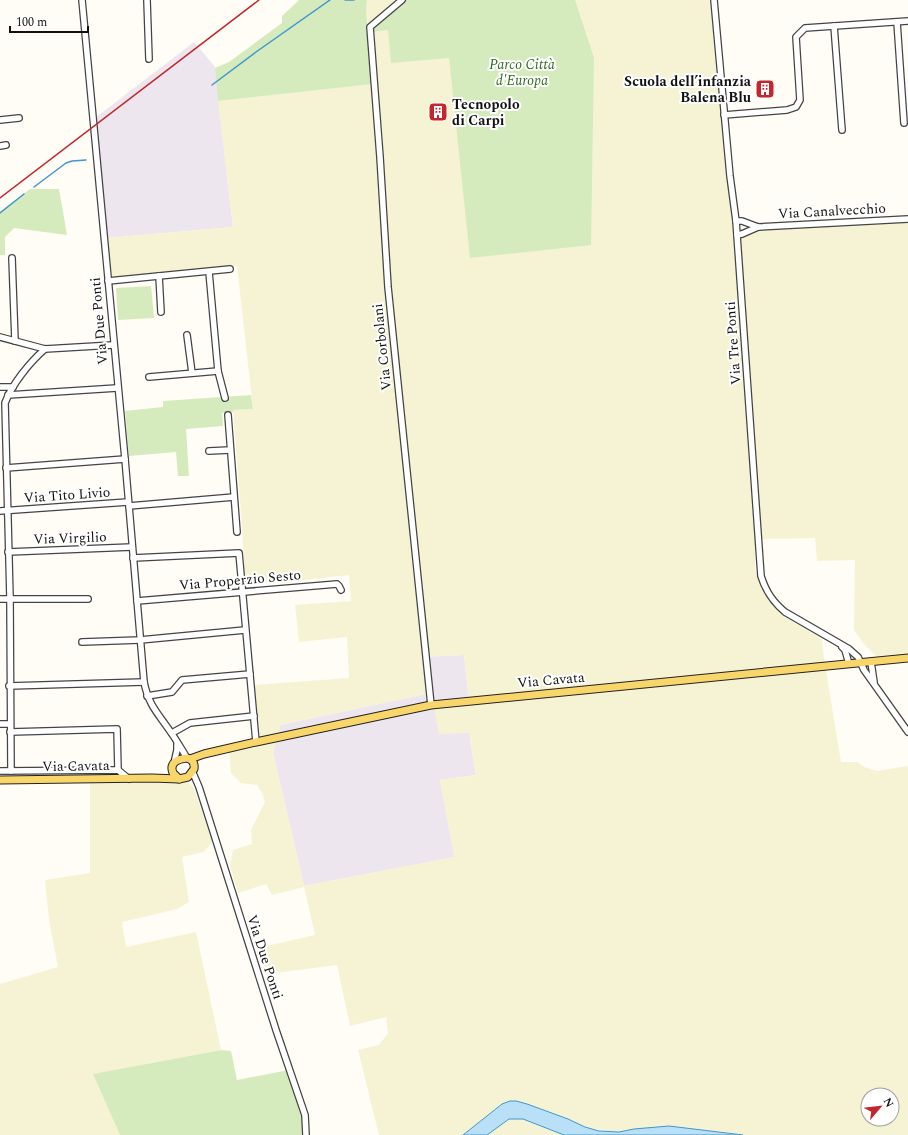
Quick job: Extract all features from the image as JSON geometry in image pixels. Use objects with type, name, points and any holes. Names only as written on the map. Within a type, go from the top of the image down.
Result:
[{"type":"main road","name":"Via Cavata","points":[[188,758],[431,705],[908,658]]},
{"type":"main road","points":[[192,772],[188,758],[178,760],[173,765],[172,774],[179,779],[192,772],[200,756]]},
{"type":"main road","name":"Via Cavata","points":[[152,778],[161,775],[173,765]]},
{"type":"main road","name":"Via Cavata","points":[[0,780],[179,779]]},
{"type":"street","name":"Via Due Ponti","points":[[82,0],[117,388],[125,459],[144,682],[147,696],[151,705],[188,758]]},
{"type":"street","points":[[146,0],[149,59]]},
{"type":"street","name":"Via Corbolani","points":[[402,0],[370,27],[388,287],[431,705]]},
{"type":"street","name":"Via Tre Ponti","points":[[714,0],[730,176],[736,221],[761,576],[770,597],[776,605],[858,657],[864,670],[908,732]]},
{"type":"street","points":[[724,115],[787,110],[796,107],[800,100],[796,37],[805,28],[908,21]]},
{"type":"street","points":[[897,22],[904,122]]},
{"type":"street","points":[[834,26],[842,130]]},
{"type":"street","points":[[0,120],[19,118]]},
{"type":"street","name":"Via Canalvecchio","points":[[737,235],[758,227],[908,219]]},
{"type":"street","name":"Via Canalvecchio","points":[[736,221],[742,221],[758,227]]},
{"type":"street","points":[[12,258],[15,341]]},
{"type":"street","points":[[108,281],[230,270]]},
{"type":"street","points":[[209,272],[218,371],[225,398]]},
{"type":"street","points":[[159,276],[161,312]]},
{"type":"street","points":[[187,335],[192,374]]},
{"type":"street","points":[[0,337],[44,349],[114,345]]},
{"type":"street","points":[[11,771],[10,598],[5,403],[13,387],[34,358],[44,349]]},
{"type":"street","points":[[149,378],[218,371]]},
{"type":"street","points":[[0,387],[13,387]]},
{"type":"street","points":[[8,395],[117,388]]},
{"type":"street","points":[[228,415],[237,532]]},
{"type":"street","points":[[209,451],[230,450]]},
{"type":"street","points":[[6,468],[125,459]]},
{"type":"street","name":"Via Tito Livio","points":[[0,511],[234,497]]},
{"type":"street","name":"Via Virgilio","points":[[8,552],[132,547]]},
{"type":"street","points":[[133,558],[239,553],[256,742]]},
{"type":"street","name":"Via Properzio Sesto","points":[[137,600],[337,584],[341,590]]},
{"type":"street","points":[[0,599],[88,599]]},
{"type":"street","points":[[82,642],[140,640],[245,630]]},
{"type":"street","points":[[841,645],[845,650],[849,664]]},
{"type":"street","name":"Via Tre Ponti","points":[[870,662],[873,678],[877,688]]},
{"type":"street","points":[[147,696],[172,692],[182,680],[250,674]]},
{"type":"street","points":[[10,686],[144,682]]},
{"type":"street","points":[[172,733],[190,723],[254,716]]},
{"type":"street","points":[[0,724],[10,724]]},
{"type":"street","points":[[10,732],[117,729],[118,770]]},
{"type":"street","points":[[173,765],[177,750],[176,739]]},
{"type":"street","points":[[0,771],[118,770],[130,779]]},
{"type":"street","name":"Via Due Ponti","points":[[192,772],[305,1115],[306,1135]]},
{"type":"shaded area","points":[[194,42],[215,67],[233,227],[108,238],[97,154],[95,118]]},
{"type":"shaded area","points":[[464,655],[469,700],[469,733],[476,775],[440,780],[455,857],[304,886],[273,753],[280,725],[425,694],[421,657]]},
{"type":"green space","points":[[299,0],[367,0],[366,8],[372,84],[218,101],[215,68],[229,62],[282,23],[282,16]]},
{"type":"green space","points":[[367,0],[711,0],[733,229],[908,216],[908,653],[876,656],[864,644],[854,630],[855,560],[817,561],[815,538],[760,539],[755,544],[755,569],[760,586],[773,606],[786,618],[822,639],[841,762],[857,762],[864,767],[877,771],[908,766],[908,1135],[743,1135],[669,1126],[610,1132],[585,1127],[527,1104],[510,1101],[502,1104],[463,1135],[379,1135],[358,1050],[379,1045],[388,1033],[386,1017],[350,1026],[337,965],[267,974],[258,948],[315,935],[304,887],[272,895],[266,884],[238,893],[230,866],[233,850],[252,844],[251,830],[265,802],[257,785],[241,783],[231,773],[229,749],[261,742],[254,685],[349,678],[347,637],[299,642],[295,605],[351,601],[349,575],[295,581],[245,584],[233,410],[253,409],[237,266],[112,277],[108,238],[233,227],[218,101],[374,83],[366,8]],"holes":[[[464,655],[469,700],[433,704],[439,734],[469,733],[476,775],[440,780],[454,857],[304,886],[273,753],[280,725],[426,694],[421,657]]]},
{"type":"green space","name":"Parco Città d'Europa","points":[[405,0],[575,0],[594,58],[591,245],[470,258],[449,58],[391,63],[388,30],[372,32],[372,27]]},
{"type":"green space","points":[[30,189],[59,189],[67,235],[14,228],[5,237],[5,255],[0,255],[0,212]]},
{"type":"green space","points":[[151,286],[154,318],[118,320],[116,288]]},
{"type":"green space","points":[[251,395],[253,409],[233,410],[233,412],[222,413],[223,426],[186,429],[189,476],[178,476],[176,452],[129,456],[125,411],[163,407],[163,401]]},
{"type":"green space","points":[[171,780],[188,782],[193,787],[213,841],[204,852],[182,857],[189,902],[177,909],[122,922],[126,947],[196,932],[221,1050],[94,1074],[120,1135],[0,1135],[0,984],[58,967],[49,920],[45,880],[90,873],[90,783],[143,783]]},
{"type":"green space","points":[[221,1050],[231,1051],[237,1080],[289,1070],[307,1135],[120,1135],[93,1074]]},
{"type":"green space","points":[[509,1119],[523,1119],[564,1135],[487,1135]]},
{"type":"water","points":[[510,1101],[527,1104],[599,1131],[619,1132],[669,1126],[743,1135],[564,1135],[523,1119],[509,1119],[487,1135],[463,1135],[502,1104]]},
{"type":"waterway","points":[[212,85],[330,0]]},
{"type":"waterway","points":[[345,0],[354,0]]},
{"type":"waterway","points":[[34,187],[66,163],[86,160]]},
{"type":"waterway","points":[[0,213],[24,194]]},
{"type":"railway","points":[[0,198],[259,0]]},
{"type":"place","name":"Scuola dell’infanzia Balena Blu","points":[[765,89]]},
{"type":"place","name":"Tecnopolo di Carpi","points":[[438,112]]}]
